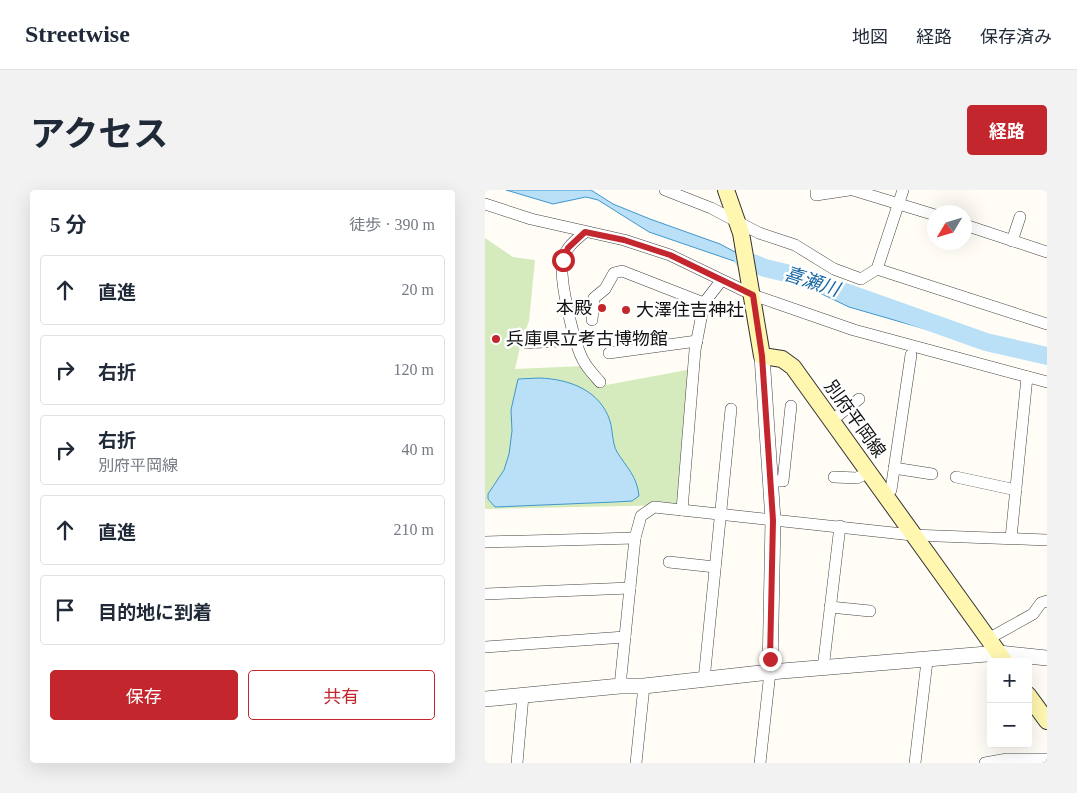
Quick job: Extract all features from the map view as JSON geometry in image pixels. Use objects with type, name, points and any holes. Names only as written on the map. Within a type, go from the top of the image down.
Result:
[{"type":"main road","points":[[726,190],[740,227],[762,356]]},
{"type":"main road","name":"別府平岡線","points":[[762,356],[782,358],[793,367],[1002,658]]},
{"type":"main road","points":[[1032,700],[1047,721]]},
{"type":"street","points":[[665,190],[740,227],[795,245],[834,269],[861,279],[877,269],[903,190]]},
{"type":"street","points":[[816,190],[816,195],[849,190]]},
{"type":"street","points":[[853,190],[927,212]]},
{"type":"street","points":[[485,204],[531,219],[624,240],[670,255],[721,281],[854,330],[1047,382]]},
{"type":"street","points":[[1012,241],[1020,217]]},
{"type":"street","points":[[972,227],[1047,252]]},
{"type":"street","points":[[585,232],[568,248],[563,260],[563,281],[575,340],[583,361],[599,382]]},
{"type":"street","points":[[877,269],[1047,324]]},
{"type":"street","points":[[592,320],[594,298],[605,289],[614,273],[622,271],[704,303]]},
{"type":"street","points":[[682,510],[697,341],[704,303],[721,281]]},
{"type":"street","points":[[527,343],[575,340]]},
{"type":"street","points":[[609,354],[697,341]]},
{"type":"street","points":[[885,495],[891,490],[911,355]]},
{"type":"street","points":[[760,763],[770,672],[773,520],[762,356]]},
{"type":"street","points":[[1011,538],[1027,377]]},
{"type":"street","points":[[831,421],[859,399]]},
{"type":"street","points":[[771,481],[783,480],[791,406]]},
{"type":"street","points":[[704,680],[731,410]]},
{"type":"street","points":[[894,468],[932,474]]},
{"type":"street","points":[[835,477],[857,478],[869,472]]},
{"type":"street","points":[[956,477],[1016,490]]},
{"type":"street","points":[[620,686],[635,538],[641,516],[654,507],[912,535],[1047,540]]},
{"type":"street","points":[[823,669],[840,526]]},
{"type":"street","points":[[485,542],[635,538]]},
{"type":"street","points":[[669,562],[715,567]]},
{"type":"street","points":[[485,594],[630,588]]},
{"type":"street","points":[[989,639],[1033,614],[1041,603],[1047,601]]},
{"type":"street","points":[[831,608],[867,607]]},
{"type":"street","points":[[485,647],[625,637]]},
{"type":"street","points":[[1032,658],[1047,658]]},
{"type":"street","points":[[485,699],[620,686],[644,686],[770,672],[987,659]]},
{"type":"street","points":[[915,763],[927,661]]},
{"type":"street","points":[[636,763],[644,686]]},
{"type":"street","points":[[517,763],[523,696]]},
{"type":"street","points":[[985,763],[1007,758],[1047,758]]},
{"type":"green space","points":[[485,238],[513,257],[535,260],[529,321],[521,343],[515,369],[584,366],[601,386],[692,369],[678,502],[675,505],[485,509]]},
{"type":"water","points":[[506,190],[591,190],[613,204],[720,244],[765,268],[848,293],[940,326],[925,329],[849,307],[801,284],[649,232],[598,200],[586,197],[553,204]]},
{"type":"water","points":[[539,378],[572,384],[582,388],[599,401],[610,421],[615,448],[634,478],[639,496],[632,501],[495,507],[488,499],[488,494],[504,470],[509,454],[512,431],[511,410],[518,379]]},
{"type":"waterway","name":"喜瀬川","points":[[743,259],[765,268],[848,293],[986,342],[1047,356]]},
{"type":"place","name":"本殿","points":[[602,308]]},
{"type":"place","name":"大澤住吉神社","points":[[626,310]]},
{"type":"place","name":"兵庫県立考古博物館","points":[[496,339]]},
{"type":"route","points":[[563,260],[568,248],[585,232],[624,240],[670,255],[753,295],[762,356],[773,520],[770,659]]}]
